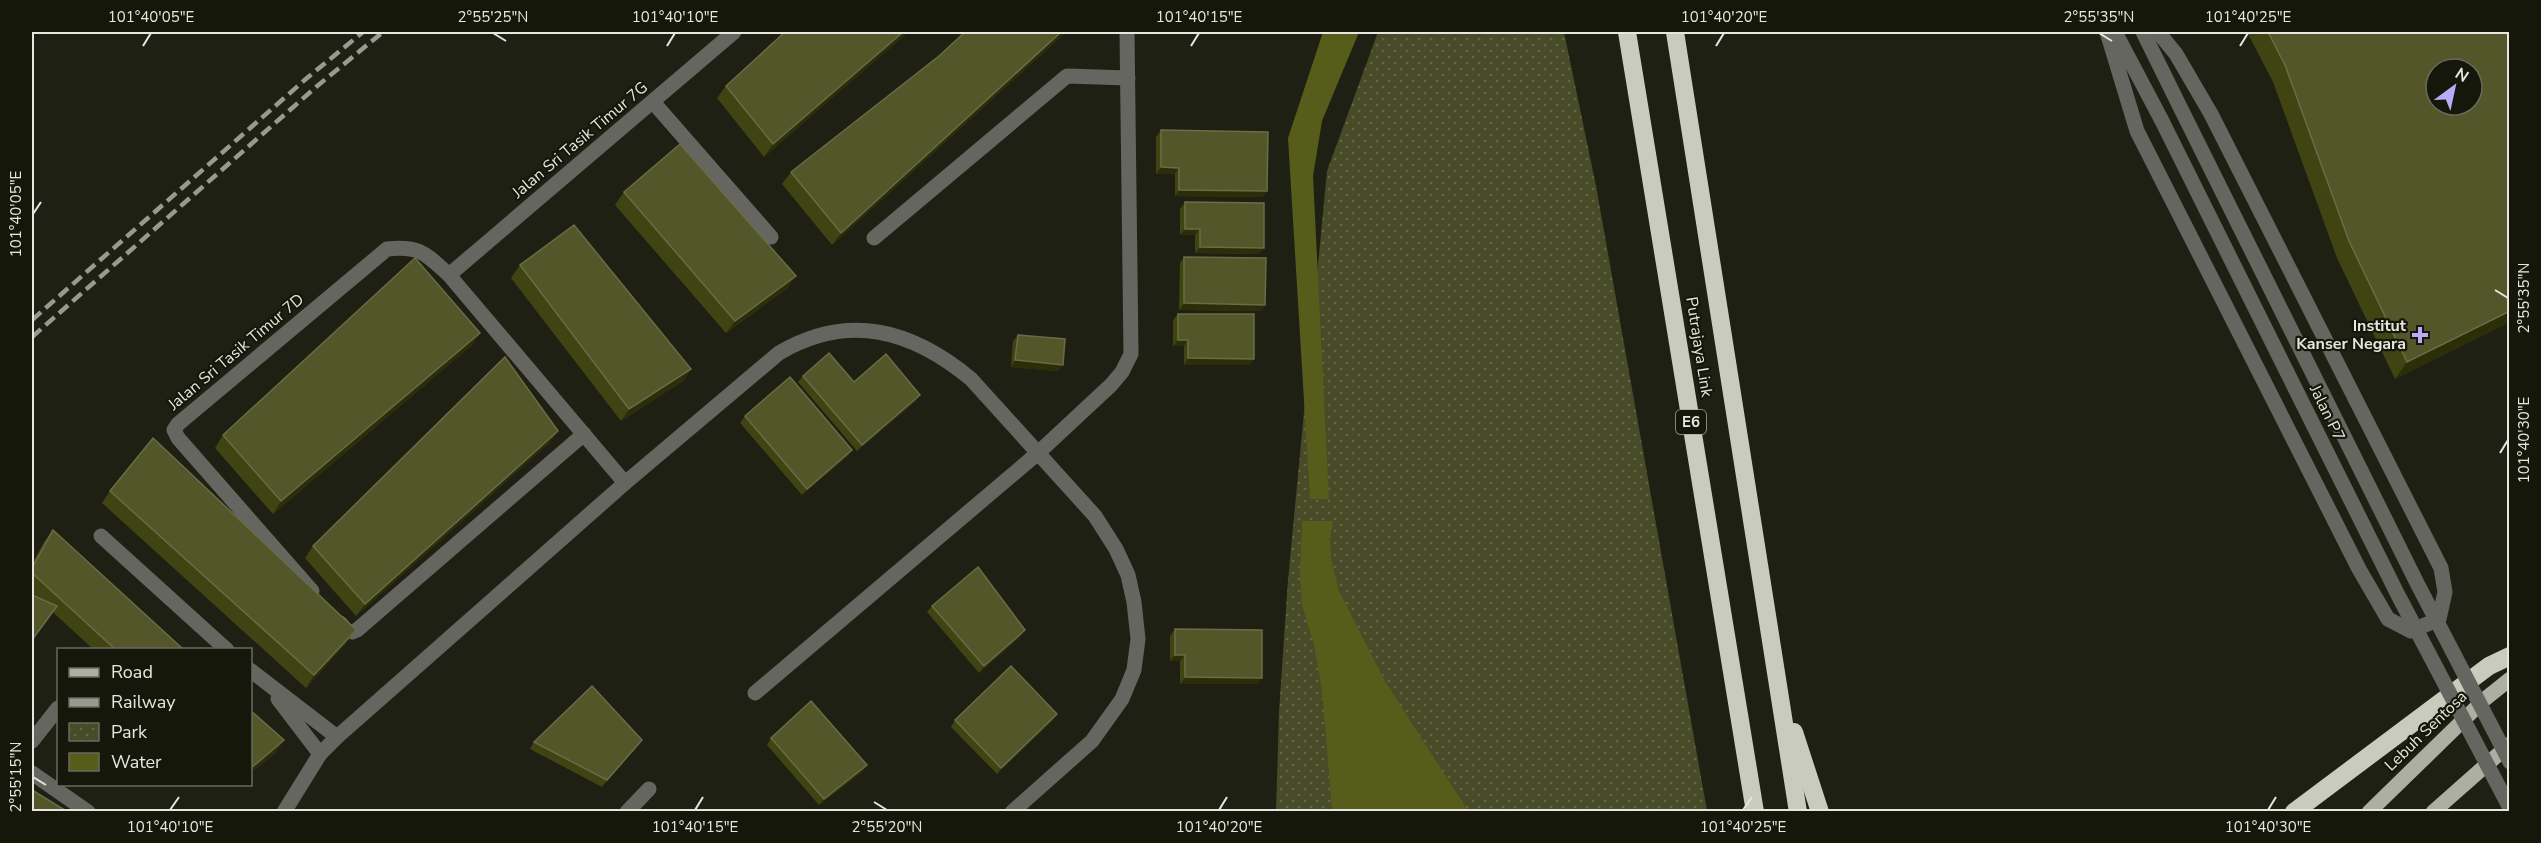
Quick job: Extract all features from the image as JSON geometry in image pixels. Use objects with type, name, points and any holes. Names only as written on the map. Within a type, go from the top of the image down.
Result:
[{"type":"highway","name":"Putrajaya Link","points":[[1627,32],[1755,812]]},
{"type":"highway","name":"Putrajaya Link","points":[[1676,32],[1775,670]]},
{"type":"highway","points":[[2294,812],[2489,666],[2510,656]]},
{"type":"highway","points":[[1775,670],[1798,812]]},
{"type":"highway","points":[[1775,670],[1820,812]]},
{"type":"main road","name":"Lebuh Sentosa","points":[[2369,812],[2485,699],[2510,679]]},
{"type":"main road","points":[[2433,812],[2510,744]]},
{"type":"street","name":"Jalan Sri Tasik Timur 7G","points":[[449,275],[734,32]]},
{"type":"street","points":[[755,693],[1038,453],[1111,386],[1122,372],[1131,354],[1127,32]]},
{"type":"street","points":[[2107,32],[2137,131],[2359,569],[2388,619],[2411,631],[2439,619],[2445,592],[2441,568],[2211,114],[2176,54],[2158,32]]},
{"type":"street","name":"Jalan P7","points":[[2115,32],[2161,119],[2398,595],[2510,808]]},
{"type":"street","name":"Jalan P7","points":[[2143,32],[2413,574],[2510,762]]},
{"type":"street","points":[[874,238],[1067,76],[1128,78]]},
{"type":"street","points":[[653,102],[771,237]]},
{"type":"street","name":"Jalan Sri Tasik Timur 7D","points":[[449,275],[427,254],[408,247],[387,249],[178,424],[174,430],[178,438],[346,630],[352,632],[584,434]]},
{"type":"street","points":[[449,275],[626,483]]},
{"type":"street","points":[[284,812],[320,754],[338,737],[626,483],[779,353],[800,341],[842,331],[869,330],[892,333],[944,358],[971,379],[1095,516],[1116,549],[1128,575],[1138,639],[1134,670],[1122,699],[1092,741],[1012,812]]},
{"type":"street","points":[[100,536],[225,648]]},
{"type":"street","points":[[252,672],[338,737]]},
{"type":"street","points":[[267,685],[320,754]]},
{"type":"street","points":[[32,741],[57,709]]},
{"type":"street","points":[[32,773],[88,812]]},
{"type":"street","points":[[627,812],[649,789]]},
{"type":"green space","points":[[1378,32],[1564,32],[1596,186],[1707,811],[1276,812],[1279,712],[1288,580],[1327,171]]},
{"type":"water","points":[[1323,32],[1359,32],[1322,121],[1313,176],[1329,499],[1310,499],[1288,138]]},
{"type":"water","points":[[1302,521],[1333,521],[1330,539],[1332,563],[1339,591],[1385,681],[1468,811],[1332,811],[1322,690],[1314,645],[1302,605],[1300,575]]},
{"type":"building","points":[[785,32],[903,32],[773,144],[726,86]]},
{"type":"building","points":[[965,32],[1061,32],[841,233],[791,172],[939,56]]},
{"type":"building","points":[[2268,32],[2509,32],[2510,311],[2407,362],[2349,241],[2285,65]]},
{"type":"building","points":[[1161,130],[1268,132],[1267,191],[1179,190],[1179,168],[1161,167]]},
{"type":"building","points":[[680,144],[796,276],[735,321],[624,192]]},
{"type":"building","points":[[1185,202],[1264,203],[1264,248],[1200,247],[1200,229],[1185,229]]},
{"type":"building","points":[[574,225],[691,369],[629,409],[520,265]]},
{"type":"building","points":[[1184,257],[1266,258],[1265,305],[1184,303]]},
{"type":"building","points":[[415,258],[480,333],[281,501],[223,435]]},
{"type":"building","points":[[1178,314],[1254,314],[1254,359],[1188,358],[1188,340],[1178,340]]},
{"type":"building","points":[[1018,335],[1065,339],[1063,365],[1015,360]]},
{"type":"building","points":[[829,353],[854,382],[886,354],[920,395],[862,445],[803,376]]},
{"type":"building","points":[[505,357],[558,431],[365,604],[313,546]]},
{"type":"building","points":[[790,377],[852,450],[807,489],[745,416]]},
{"type":"building","points":[[153,438],[356,630],[314,675],[110,491]]},
{"type":"building","points":[[53,530],[182,648],[114,648],[32,573],[32,568]]},
{"type":"building","points":[[978,567],[1025,630],[984,666],[932,606]]},
{"type":"building","points":[[32,595],[57,606],[32,640]]},
{"type":"building","points":[[1175,629],[1262,630],[1262,678],[1185,677],[1185,655],[1175,655]]},
{"type":"building","points":[[1011,666],[1057,714],[1001,768],[955,720]]},
{"type":"building","points":[[592,686],[642,740],[607,780],[534,742]]},
{"type":"building","points":[[811,701],[867,765],[824,799],[771,738]]},
{"type":"building","points":[[252,712],[284,740],[252,767]]},
{"type":"building","points":[[32,790],[68,812],[32,812]]},
{"type":"railway","points":[[32,320],[307,78],[363,32]]},
{"type":"railway","points":[[32,337],[316,87],[383,32]]},
{"type":"place","name":"Institut Kanser Negara","points":[[2420,335]]}]
